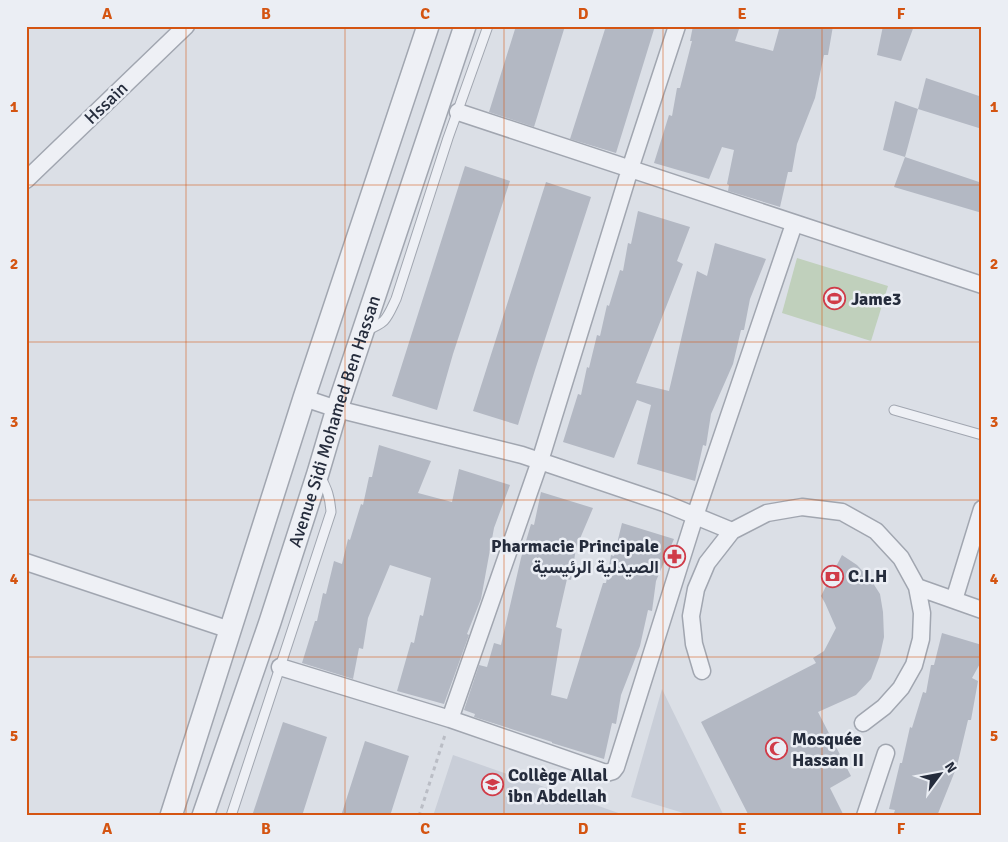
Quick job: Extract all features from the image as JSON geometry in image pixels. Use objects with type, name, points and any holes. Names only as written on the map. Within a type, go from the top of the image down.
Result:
[{"type":"street","name":"Hssain","points":[[26,180],[186,26]]},
{"type":"street","name":"Avenue Sidi Mohamed Ben Hassan","points":[[170,816],[304,398],[428,26]]},
{"type":"street","name":"Avenue Sidi Mohamed Ben Hassan","points":[[203,816],[270,622],[337,409],[465,26]]},
{"type":"street","points":[[450,719],[540,462],[630,169],[677,26]]},
{"type":"street","points":[[458,112],[982,285]]},
{"type":"street","points":[[280,667],[450,719],[606,773],[613,771],[625,741],[696,516],[794,224]]},
{"type":"street","points":[[304,398],[337,409],[522,455],[664,503],[732,531]]},
{"type":"street","points":[[702,671],[694,644],[691,616],[696,589],[707,563],[732,531],[767,513],[802,507],[842,512],[876,531],[901,558],[917,588],[922,613],[921,639],[914,665],[901,688],[884,708],[863,723]]},
{"type":"street","points":[[954,600],[982,509]]},
{"type":"street","points":[[26,562],[230,630]]},
{"type":"street","points":[[917,588],[982,610]]},
{"type":"street","points":[[865,816],[886,753]]},
{"type":"lane","points":[[363,332],[384,322],[396,299],[448,138],[488,26]]},
{"type":"lane","points":[[894,410],[982,435]]},
{"type":"lane","points":[[231,816],[331,512],[328,491],[318,473]]},
{"type":"path","points":[[419,816],[450,719]]},
{"type":"shaded area","points":[[662,689],[724,816],[693,816],[631,797]]},
{"type":"shaded area","name":"Collège Allal ibn Abdellah","points":[[453,755],[627,816],[433,816]]},
{"type":"green space","name":"Jame3","points":[[797,258],[888,286],[871,341],[782,313]]},
{"type":"building","points":[[516,26],[565,26],[534,127],[489,112]]},
{"type":"building","points":[[606,26],[655,26],[616,153],[570,139]]},
{"type":"building","points":[[693,26],[740,26],[735,41],[773,51],[780,26],[833,26],[828,55],[824,55],[815,98],[797,144],[792,172],[788,172],[780,207],[728,191],[729,185],[727,184],[734,150],[722,147],[709,179],[654,163],[669,115],[672,116],[677,88],[680,88],[692,41],[690,41]]},
{"type":"building","points":[[883,26],[914,26],[901,61],[877,55]]},
{"type":"building","points":[[926,78],[982,97],[982,129],[918,109]]},
{"type":"building","points":[[895,101],[918,109],[905,157],[883,150]]},
{"type":"building","points":[[905,157],[982,183],[982,213],[894,187]]},
{"type":"building","points":[[465,166],[510,181],[453,354],[437,410],[392,396]]},
{"type":"building","points":[[546,182],[591,197],[518,425],[473,411]]},
{"type":"building","points":[[638,211],[690,227],[677,261],[683,264],[636,383],[669,391],[697,271],[707,276],[715,243],[766,259],[750,299],[744,330],[741,330],[733,364],[711,414],[706,446],[703,445],[695,481],[637,464],[651,405],[637,400],[614,458],[563,442],[578,394],[581,395],[597,335],[600,336],[607,305],[609,306],[620,270],[623,271],[628,243],[631,244]]},
{"type":"building","points":[[379,445],[431,461],[418,493],[452,502],[459,469],[510,485],[494,528],[481,599],[467,634],[469,635],[444,704],[397,691],[411,642],[414,643],[420,615],[423,616],[431,578],[390,565],[368,618],[363,649],[359,648],[353,679],[302,663],[315,621],[317,621],[323,593],[326,594],[334,561],[342,564],[348,539],[350,540],[361,504],[363,505]]},
{"type":"building","points":[[541,492],[593,508],[576,548],[571,580],[567,579],[556,627],[562,629],[551,695],[567,699],[603,583],[606,583],[611,555],[614,556],[622,523],[674,539],[656,581],[652,611],[648,610],[640,646],[621,695],[616,724],[612,723],[604,759],[474,717],[475,714],[464,710],[479,665],[487,667],[494,643],[501,645],[521,558],[531,524],[534,525]]},
{"type":"building","name":"Mosquée Hassan II","points":[[842,555],[857,565],[871,580],[880,594],[884,637],[880,655],[871,679],[856,695],[818,712],[851,776],[830,788],[844,816],[749,816],[701,722],[816,663],[813,658],[824,651],[836,628],[821,596]]},
{"type":"building","points":[[942,633],[982,645],[982,660],[972,678],[978,681],[971,720],[968,720],[957,766],[937,816],[893,816],[895,810],[889,809],[900,763],[902,763],[910,727],[912,728],[923,692],[926,693],[931,665],[934,665]]},
{"type":"building","points":[[283,722],[327,737],[302,816],[252,816]]},
{"type":"building","points":[[365,741],[409,756],[390,816],[341,816]]},
{"type":"place","name":"Jame3","points":[[835,299]]},
{"type":"place","name":"Pharmacie Principale الصيدلية الرئيسية","points":[[675,556]]},
{"type":"place","name":"C.I.H","points":[[832,576]]},
{"type":"place","name":"Mosquée Hassan II","points":[[776,749]]},
{"type":"place","name":"Collège Allal ibn Abdellah","points":[[492,785]]}]
